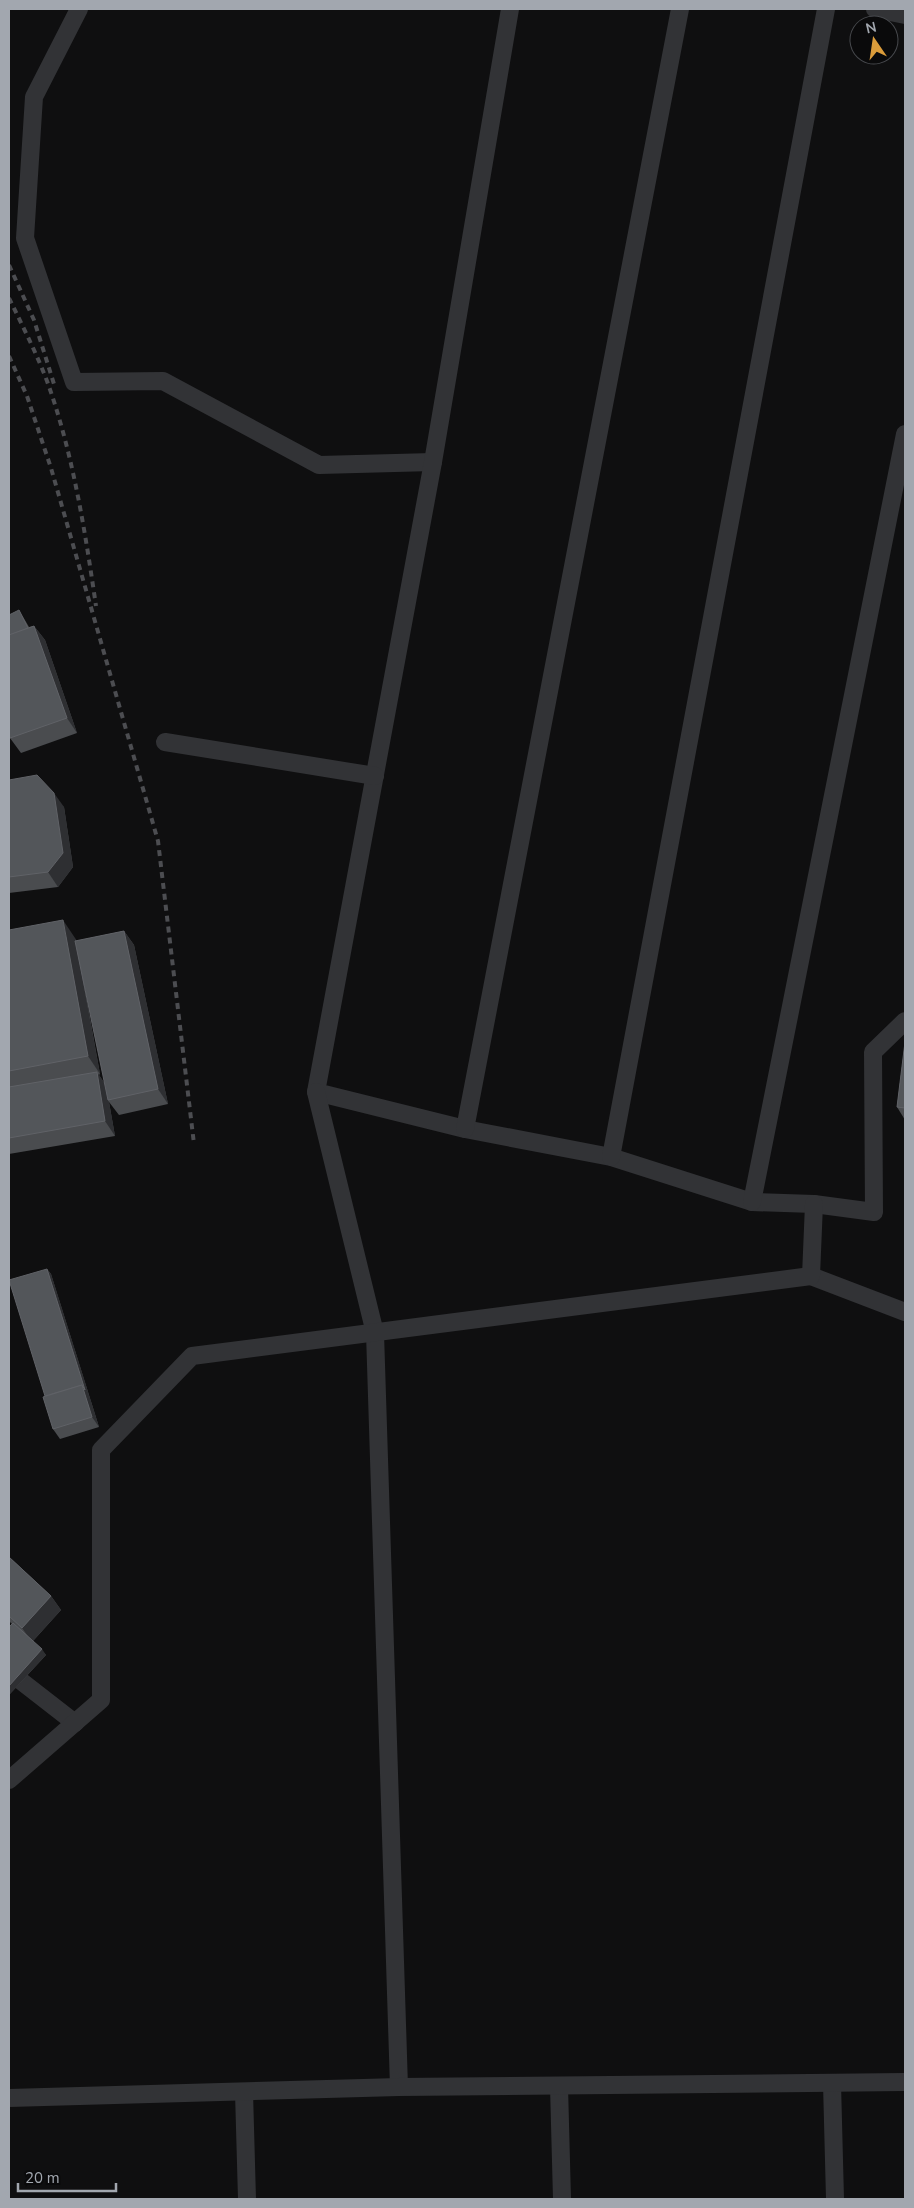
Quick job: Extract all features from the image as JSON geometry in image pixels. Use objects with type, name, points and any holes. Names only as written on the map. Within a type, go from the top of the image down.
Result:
[{"type":"lane","points":[[79,9],[34,97],[25,238],[74,382],[163,381],[319,465],[433,462]]},
{"type":"lane","points":[[399,2088],[375,1333],[316,1092],[433,462],[510,9]]},
{"type":"lane","points":[[465,1129],[680,9]]},
{"type":"lane","points":[[611,1157],[826,9]]},
{"type":"lane","points":[[875,9],[905,15]]},
{"type":"lane","points":[[752,1202],[905,434]]},
{"type":"lane","points":[[165,742],[375,776]]},
{"type":"lane","points":[[316,1092],[465,1129],[611,1157],[752,1202],[814,1204],[874,1212],[873,1052],[905,1021]]},
{"type":"lane","points":[[811,1276],[814,1204]]},
{"type":"lane","points":[[9,1780],[100,1700],[101,1450],[192,1356],[811,1276],[905,1312]]},
{"type":"lane","points":[[21,1681],[75,1723]]},
{"type":"lane","points":[[9,2098],[399,2088],[905,2082]]},
{"type":"lane","points":[[832,2083],[835,2199]]},
{"type":"lane","points":[[559,2086],[562,2199]]},
{"type":"lane","points":[[244,2092],[247,2199]]},
{"type":"building","points":[[19,610],[28,628],[9,635],[9,615]]},
{"type":"building","points":[[34,626],[67,718],[10,738],[9,635]]},
{"type":"building","points":[[37,775],[54,793],[63,853],[48,872],[9,877],[9,780]]},
{"type":"building","points":[[63,920],[88,1056],[9,1071],[9,930]]},
{"type":"building","points":[[124,931],[158,1089],[108,1100],[75,941]]},
{"type":"building","points":[[905,1042],[905,1108],[897,1107]]},
{"type":"building","points":[[97,1072],[105,1121],[9,1138],[9,1087]]},
{"type":"building","points":[[47,1269],[85,1390],[82,1385],[45,1396],[9,1280]]},
{"type":"building","points":[[82,1385],[92,1417],[53,1429],[43,1397]]},
{"type":"building","points":[[9,1557],[51,1596],[22,1628],[9,1616]]},
{"type":"building","points":[[13,1623],[42,1649],[9,1686],[9,1627]]},
{"type":"railway","points":[[9,265],[34,320],[54,384]]},
{"type":"railway","points":[[9,298],[43,370],[64,436],[83,521],[96,606]]},
{"type":"railway","points":[[9,356],[27,396],[51,468],[158,841],[194,1144]]}]
